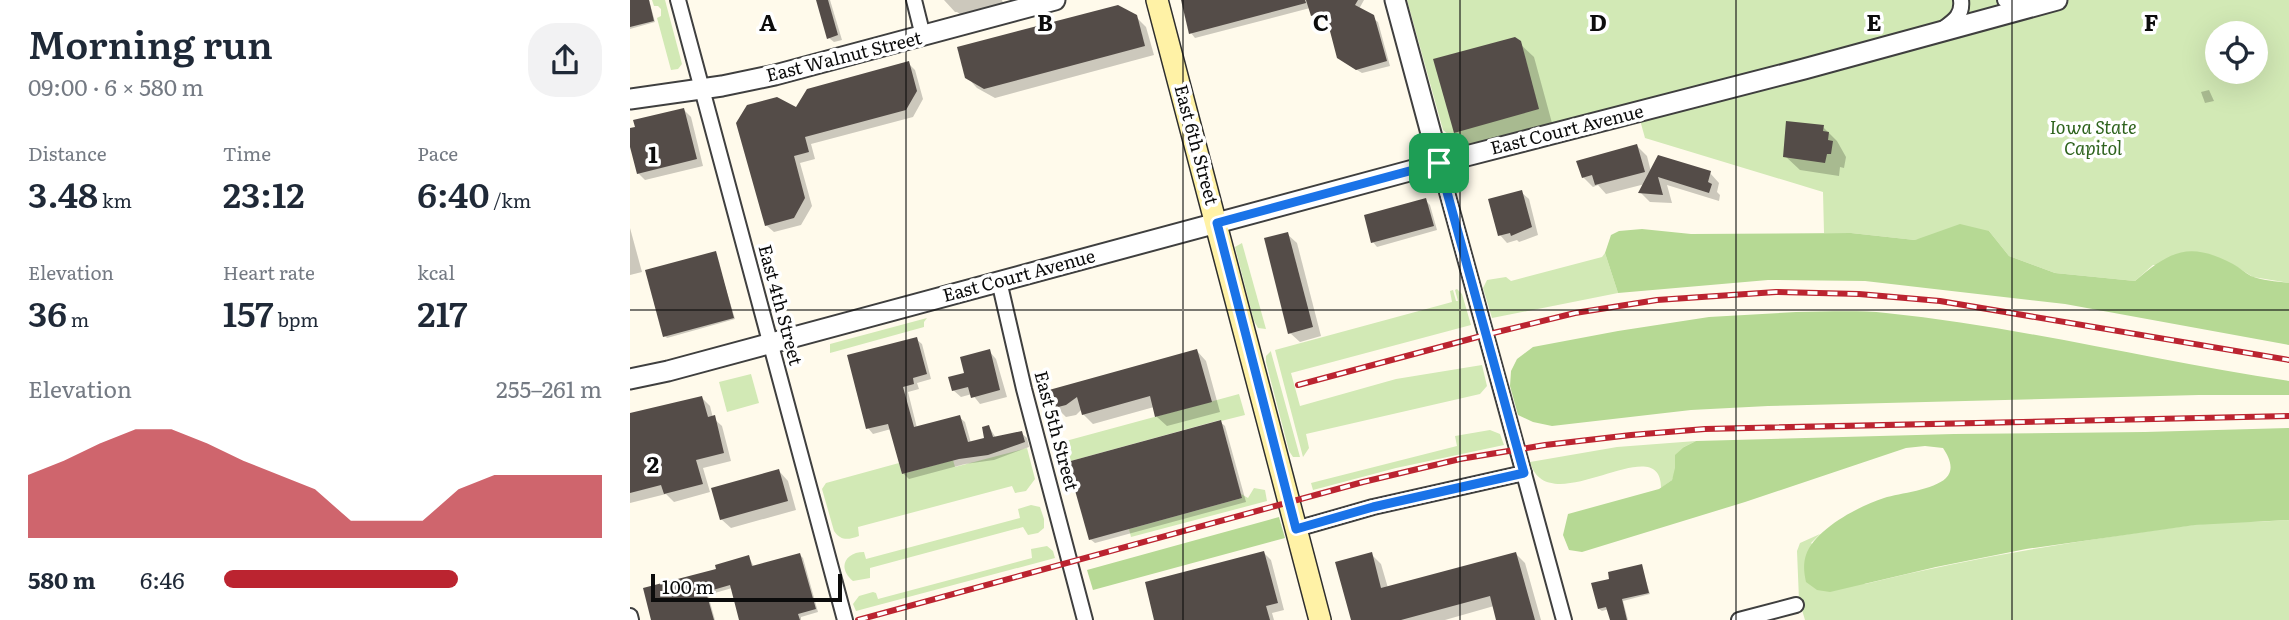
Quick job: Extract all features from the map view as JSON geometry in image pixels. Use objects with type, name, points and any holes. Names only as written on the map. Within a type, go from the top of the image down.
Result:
[{"type":"main road","name":"East 6th Street","points":[[1157,0],[1320,620]]},
{"type":"street","name":"East 4th Street","points":[[678,0],[845,620]]},
{"type":"street","points":[[914,0],[923,36]]},
{"type":"street","name":"East Walnut Street","points":[[630,99],[775,75],[1055,0]]},
{"type":"street","points":[[1395,0],[1564,620]]},
{"type":"street","points":[[1940,32],[1960,13],[1961,0]]},
{"type":"street","points":[[2005,0],[2032,7]]},
{"type":"street","name":"East Court Avenue","points":[[630,379],[2057,0]]},
{"type":"street","name":"East 5th Street","points":[[999,281],[1024,389],[1085,620]]},
{"type":"street","points":[[1297,532],[1373,507],[1524,473]]},
{"type":"street","points":[[1739,620],[1796,605]]},
{"type":"green space","points":[[652,0],[665,0],[682,64],[678,69],[671,70],[657,18],[661,16],[661,9],[654,6]]},
{"type":"green space","name":"Iowa State Capitol","points":[[1407,0],[2289,0],[2289,283],[2253,277],[2232,264],[2153,265],[2135,281],[2055,273],[2009,256],[1989,231],[1915,240],[1824,233],[1823,192],[1645,138],[1635,102],[1475,144],[1460,144],[1443,130]]},
{"type":"green space","points":[[1960,224],[1989,231],[2009,256],[2055,273],[2135,281],[2170,256],[2192,251],[2218,257],[2255,278],[2289,283],[2289,345],[2065,304],[1865,281],[1768,280],[1618,293],[1605,253],[1611,235],[1619,231],[1642,229],[1691,234],[1851,233],[1915,240]]},
{"type":"green space","points":[[1242,243],[1266,329],[1258,328],[1254,321],[1235,247]]},
{"type":"green space","points":[[1605,253],[1618,293],[1492,318],[1483,288],[1487,280],[1506,277],[1511,281],[1602,257]]},
{"type":"green space","points":[[1457,289],[1462,294],[1471,325],[1291,373],[1300,406],[1396,379],[1482,365],[1487,386],[1480,394],[1306,434],[1309,448],[1303,457],[1275,350],[1452,302],[1450,291],[1453,290],[1458,301]]},
{"type":"green space","points":[[1796,312],[1875,312],[2038,335],[2289,381],[2289,395],[1768,406],[1691,410],[1552,426],[1518,415],[1510,386],[1511,371],[1517,359],[1533,347],[1709,317]]},
{"type":"green space","points":[[927,318],[924,327],[830,353],[830,344]]},
{"type":"green space","points":[[1271,351],[1300,457],[1293,457],[1289,451],[1266,362],[1266,356]]},
{"type":"green space","points":[[751,374],[759,403],[727,412],[719,382]]},
{"type":"green space","points":[[1239,394],[1245,415],[1067,462],[1062,442]]},
{"type":"green space","points":[[2289,428],[2289,520],[2195,525],[2026,549],[1830,592],[1817,590],[1806,582],[1804,562],[1818,536],[1863,507],[1884,498],[1941,482],[1949,474],[1951,467],[1943,448],[1906,448],[1745,502],[1582,552],[1569,550],[1563,535],[1568,514],[1659,489],[1672,480],[1675,455],[1696,441]]},
{"type":"green space","points":[[1490,430],[1500,434],[1504,445],[1396,468],[1313,490],[1311,483],[1457,446],[1455,436]]},
{"type":"green space","points":[[1696,441],[1684,447],[1672,480],[1661,488],[1656,472],[1643,467],[1624,469],[1579,482],[1558,484],[1541,479],[1530,462],[1617,447]]},
{"type":"green space","points":[[1027,448],[1035,479],[1026,491],[1015,493],[1012,486],[858,527],[859,536],[851,538],[842,538],[834,531],[822,489],[826,483],[899,463],[902,474],[953,460],[955,467]]},
{"type":"green space","points":[[1254,488],[1265,490],[1267,501],[1131,537],[1129,529],[1242,498],[1241,494],[1248,498]]},
{"type":"green space","points":[[1031,505],[1040,507],[1044,519],[1044,528],[1038,533],[1028,535],[1023,527],[870,568],[870,578],[853,581],[845,571],[845,562],[857,553],[864,552],[866,559],[1020,518],[1018,509]]},
{"type":"green space","points":[[1279,517],[1285,538],[1093,590],[1087,570]]},
{"type":"green space","points":[[2289,520],[2289,620],[1805,620],[1799,600],[1797,551],[1800,543],[1820,534],[1811,543],[1865,584],[1987,557],[2110,537],[2205,524]]},
{"type":"green space","points":[[1047,546],[1053,551],[1055,558],[856,611],[853,604],[859,596],[873,592],[878,599],[1032,558],[1031,549]]},
{"type":"building","points":[[630,0],[649,0],[654,21],[630,27]]},
{"type":"building","points":[[816,0],[828,0],[838,35],[827,39]]},
{"type":"building","points":[[1181,0],[1305,0],[1306,3],[1189,34]]},
{"type":"building","points":[[1306,0],[1358,0],[1355,5],[1374,15],[1387,61],[1356,70],[1337,58],[1325,12],[1311,16]]},
{"type":"building","points":[[1118,5],[1137,15],[1145,46],[984,89],[965,78],[957,47]]},
{"type":"building","points":[[1515,37],[1521,41],[1539,109],[1454,133],[1433,59]]},
{"type":"building","points":[[909,61],[917,91],[906,110],[805,137],[809,152],[794,156],[805,198],[794,218],[765,226],[736,123],[747,105],[777,97],[796,107],[807,89]]},
{"type":"building","points":[[684,108],[697,159],[637,174],[630,147],[630,128],[635,127],[633,120]]},
{"type":"building","points":[[1786,121],[1824,125],[1823,131],[1829,132],[1828,140],[1833,141],[1831,154],[1827,154],[1825,163],[1783,157]]},
{"type":"building","points":[[1637,144],[1645,172],[1595,185],[1592,175],[1582,178],[1576,161]]},
{"type":"building","points":[[1658,155],[1711,171],[1708,182],[1712,184],[1709,193],[1658,177],[1663,195],[1638,193]]},
{"type":"building","points":[[1522,190],[1532,227],[1511,236],[1510,233],[1498,236],[1488,199]]},
{"type":"building","points":[[1426,198],[1434,226],[1371,243],[1364,215]]},
{"type":"building","points":[[1288,232],[1313,327],[1288,334],[1264,238]]},
{"type":"building","points":[[716,251],[734,318],[663,337],[645,270]]},
{"type":"building","points":[[917,337],[927,374],[913,378],[914,384],[903,387],[914,427],[960,415],[968,442],[984,438],[982,427],[989,425],[993,437],[1022,431],[1025,442],[988,455],[959,459],[902,474],[888,424],[866,429],[847,355]]},
{"type":"building","points":[[990,349],[1000,390],[971,398],[968,387],[952,391],[948,377],[964,373],[960,357]]},
{"type":"building","points":[[1197,349],[1212,402],[1155,417],[1150,396],[1082,415],[1077,397],[1066,405],[1054,408],[1049,390]]},
{"type":"building","points":[[702,396],[708,417],[715,415],[724,453],[696,460],[703,484],[664,494],[661,485],[630,493],[630,413]]},
{"type":"building","points":[[1221,420],[1242,498],[1089,540],[1067,462]]},
{"type":"building","points":[[779,469],[788,501],[720,520],[711,488]]},
{"type":"building","points":[[1264,551],[1278,603],[1266,606],[1270,620],[1154,620],[1145,582]]},
{"type":"building","points":[[1372,552],[1381,588],[1516,552],[1535,620],[1496,620],[1490,596],[1401,620],[1351,620],[1335,562]]},
{"type":"building","points":[[800,553],[816,609],[798,614],[800,620],[739,620],[730,585],[706,592],[714,620],[651,620],[643,588],[716,569],[715,565],[749,555],[752,566]]},
{"type":"building","points":[[1642,564],[1649,593],[1622,599],[1627,620],[1610,620],[1606,607],[1598,609],[1591,583],[1609,579],[1608,572]]},
{"type":"railway","points":[[1298,385],[1575,313],[1657,300],[1776,292],[1859,294],[1940,301],[2289,360]]},
{"type":"railway","points":[[858,620],[1363,482],[1460,459],[1545,445],[1705,429],[2289,416]]},
{"type":"route","points":[[1439,163],[1524,473],[1373,507],[1296,529],[1217,223],[1439,163]]}]
